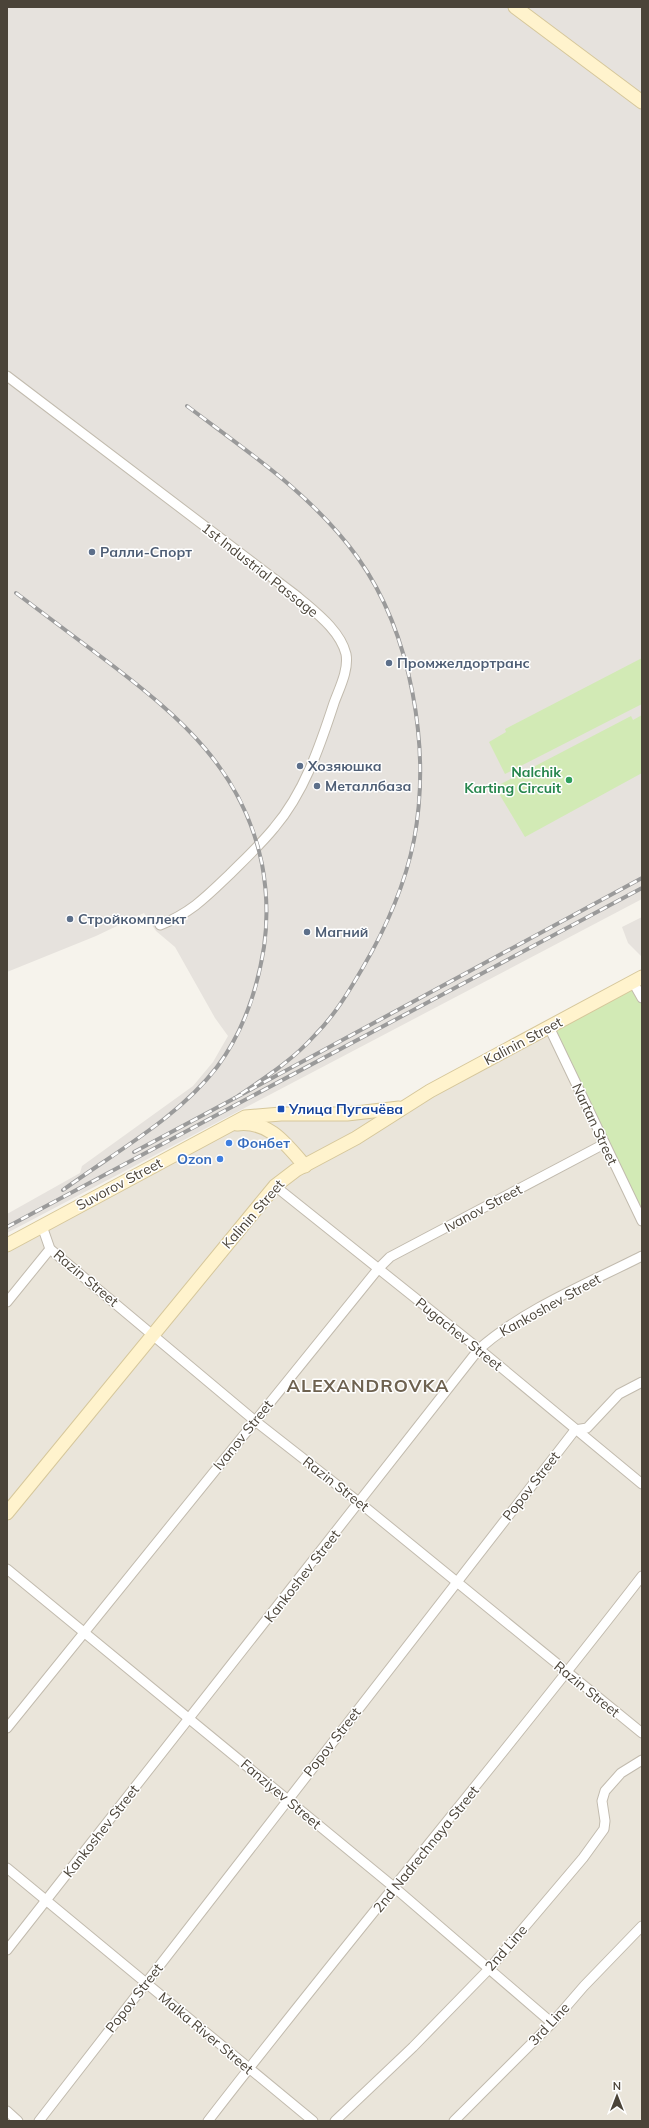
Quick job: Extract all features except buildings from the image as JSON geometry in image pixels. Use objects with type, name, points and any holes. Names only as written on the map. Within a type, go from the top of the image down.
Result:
[{"type":"main road","points":[[515,7],[642,102]]},
{"type":"main road","name":"Kalinin Street","points":[[7,1513],[275,1186],[296,1170],[430,1091],[638,979]]},
{"type":"main road","name":"Suvorov Street","points":[[7,1245],[231,1124],[253,1116],[347,1114],[403,1108]]},
{"type":"main road","points":[[231,1124],[245,1123],[269,1130],[280,1137],[305,1166]]},
{"type":"street","name":"1st Industrial Passage","points":[[7,376],[298,597],[329,626],[344,649],[345,669],[322,741],[305,778],[284,815],[263,841],[196,907],[178,918],[160,925]]},
{"type":"street","points":[[638,979],[642,998]]},
{"type":"street","name":"Nartan Street","points":[[549,1027],[642,1221]]},
{"type":"street","name":"Ivanov Street","points":[[7,1728],[254,1420],[378,1269],[390,1258],[604,1144]]},
{"type":"street","name":"Pugachev Street","points":[[275,1186],[479,1349],[642,1484]]},
{"type":"street","name":"Razin Street","points":[[42,1226],[50,1249],[254,1420],[360,1503],[642,1733]]},
{"type":"street","points":[[7,1302],[50,1249]]},
{"type":"street","name":"Kankoshev Street","points":[[7,1950],[360,1503],[479,1349],[495,1335],[542,1306],[642,1256]]},
{"type":"street","name":"Popov Street","points":[[39,2121],[575,1430],[587,1428],[619,1394],[642,1382]]},
{"type":"street","name":"Fanziyev Street","points":[[7,1569],[395,1888],[552,2022]]},
{"type":"street","name":"2nd Nadrechnaya Street","points":[[208,2121],[567,1673],[642,1576]]},
{"type":"street","name":"2nd Line","points":[[335,2121],[413,2047],[489,1969],[583,1858],[604,1829],[605,1821],[602,1801],[605,1791],[621,1773],[642,1760]]},
{"type":"street","name":"Malka River Street","points":[[7,1868],[147,1982],[249,2069],[313,2121]]},
{"type":"street","name":"3rd Line","points":[[454,2121],[552,2022],[584,1986],[642,1926]]},
{"type":"street","points":[[7,2111],[18,2121]]},
{"type":"shaded area","points":[[7,7],[642,7],[642,899],[7,1233],[7,1214],[80,1173],[82,1166],[193,1086],[213,1062],[228,1036],[215,1018],[175,947],[156,931],[144,913],[96,936],[7,972]]},
{"type":"shaded area","points":[[642,917],[641,956],[628,943],[622,927]]},
{"type":"shaded area","points":[[549,1027],[642,1221],[642,2121],[7,2121],[7,1245],[231,1124],[403,1108]]},
{"type":"green space","points":[[642,658],[642,704],[505,774],[489,742],[506,732],[505,729]]},
{"type":"green space","name":"Nalchik Karting Circuit","points":[[642,715],[642,773],[525,837],[495,787],[631,716],[633,720]]},
{"type":"green space","points":[[633,982],[642,998],[642,1221],[549,1027]]},
{"type":"railway","points":[[187,406],[256,458],[300,494],[321,514],[358,558],[377,588],[392,621],[404,657],[413,693],[418,731],[420,768],[419,805],[414,840],[400,890],[379,939],[346,995],[322,1028],[297,1053],[267,1077],[235,1098],[642,878]]},
{"type":"railway","points":[[16,593],[135,683],[183,725],[205,748],[224,773],[240,801],[253,831],[262,864],[266,895],[265,937],[258,979],[242,1025],[217,1067],[201,1086],[164,1119],[63,1190]]},
{"type":"railway","points":[[7,1227],[642,888]]},
{"type":"railway","points":[[134,1152],[235,1098]]},
{"type":"place","name":"Ралли-Спорт","points":[[92,552]]},
{"type":"place","name":"Промжелдортранс","points":[[389,663]]},
{"type":"place","name":"Хозяюшка","points":[[300,766]]},
{"type":"place","name":"Nalchik Karting Circuit","points":[[569,780]]},
{"type":"place","name":"Металлбаза","points":[[317,786]]},
{"type":"place","name":"Стройкомплект","points":[[70,919]]},
{"type":"place","name":"Магний","points":[[307,932]]},
{"type":"place","name":"Улица Пугачёва","points":[[281,1109]]},
{"type":"place","name":"Фонбет","points":[[229,1143]]},
{"type":"place","name":"Ozon","points":[[220,1159]]},
{"type":"district","name":"ALEXANDROVKA","points":[[368,1385]]}]
